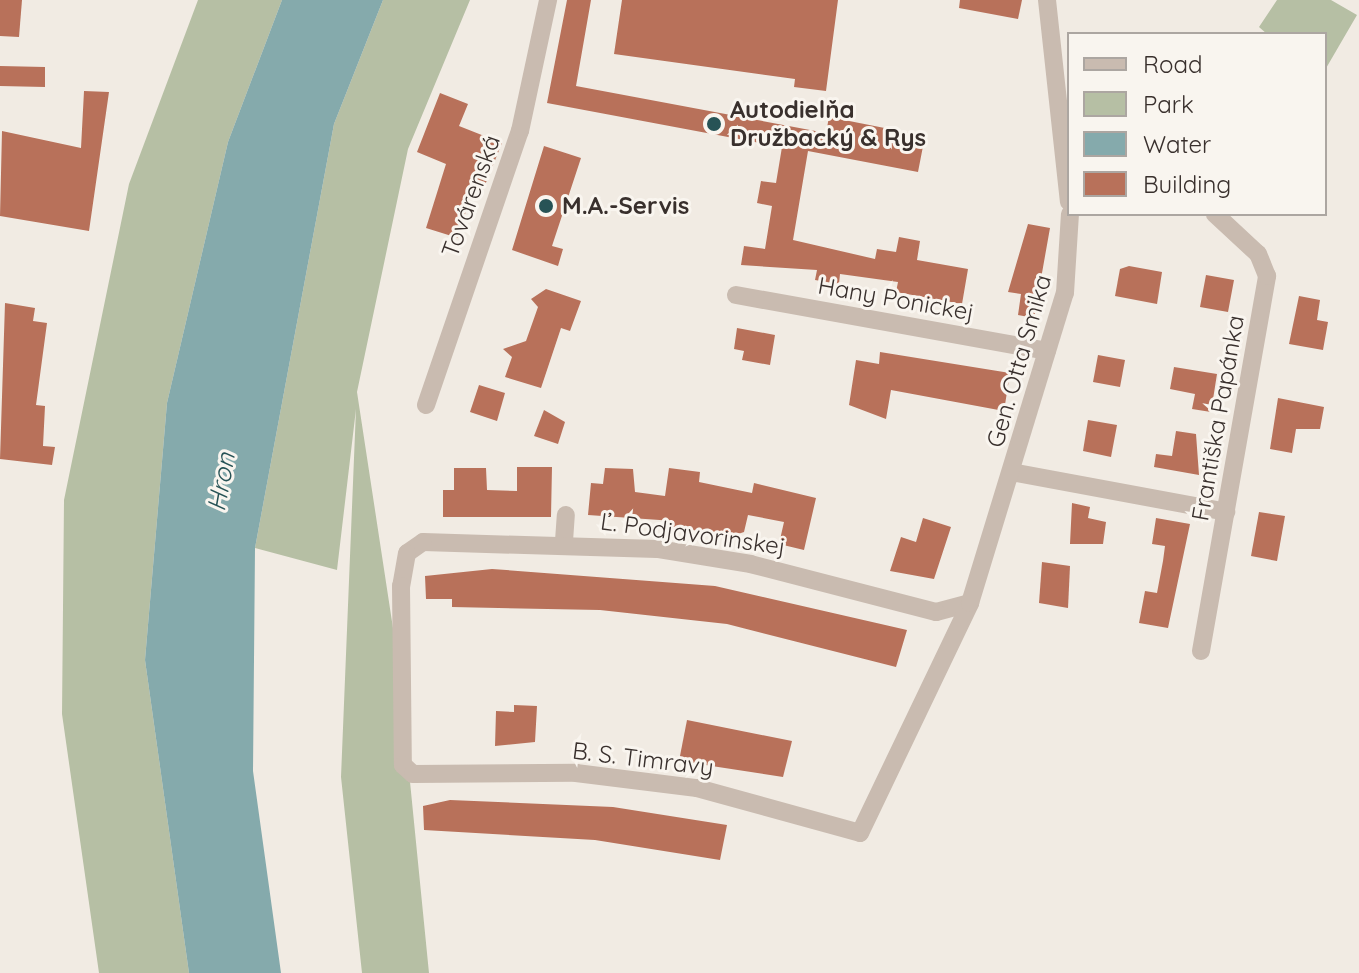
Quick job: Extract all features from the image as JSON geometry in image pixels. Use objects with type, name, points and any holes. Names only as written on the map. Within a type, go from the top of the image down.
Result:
[{"type":"street","name":"Továrenská","points":[[426,405],[520,131],[548,0]]},
{"type":"street","points":[[1047,0],[1065,92],[1067,147]]},
{"type":"street","name":"Gen. Otta Smika","points":[[860,833],[970,603],[1070,270],[1070,216]]},
{"type":"street","name":"Františka Papánka","points":[[1201,651],[1267,276],[1258,254],[1217,216]]},
{"type":"street","name":"Hany Ponickej","points":[[736,295],[1047,351]]},
{"type":"street","name":"Gen. Otta Smika","points":[[1011,472],[1226,512]]},
{"type":"street","points":[[564,541],[566,515]]},
{"type":"street","name":"Ľ. Podjavorinskej","points":[[413,774],[400,749],[397,698],[407,553],[423,542],[564,541],[751,564],[934,612],[970,603]]},
{"type":"street","name":"B. S. Timravy","points":[[413,774],[576,773],[637,780],[753,801],[860,833]]},
{"type":"green space","points":[[198,0],[282,0],[228,142],[167,403],[145,660],[189,973],[99,973],[62,714],[64,500],[129,184]]},
{"type":"green space","points":[[383,0],[470,0],[408,149],[357,392],[398,661],[429,973],[362,973],[341,777],[356,409],[337,570],[255,548],[334,124]]},
{"type":"green space","points":[[1277,0],[1331,0],[1357,15],[1327,67],[1327,32],[1265,32],[1259,27]]},
{"type":"water","name":"Hron","points":[[282,0],[383,0],[334,124],[255,548],[253,771],[281,973],[189,973],[145,660],[167,403],[228,142]]},
{"type":"building","points":[[0,0],[22,0],[19,37],[0,36]]},
{"type":"building","points":[[567,0],[591,0],[576,86],[826,133],[829,117],[925,136],[918,172],[808,151],[793,240],[875,259],[877,249],[896,252],[899,237],[920,241],[917,260],[968,269],[962,304],[896,292],[898,282],[840,274],[839,284],[815,280],[817,270],[741,265],[744,246],[765,249],[772,206],[757,203],[761,181],[776,183],[782,147],[547,103]]},
{"type":"building","points":[[622,0],[838,0],[826,91],[794,87],[795,79],[614,54]]},
{"type":"building","points":[[960,0],[1022,0],[1018,19],[959,8]]},
{"type":"building","points":[[0,66],[45,67],[45,87],[0,86]]},
{"type":"building","points":[[84,91],[109,92],[89,231],[0,216],[2,131],[81,148]]},
{"type":"building","points":[[440,93],[468,104],[459,126],[502,143],[483,190],[473,187],[458,238],[426,228],[446,164],[417,152]]},
{"type":"building","name":"M.A.-Servis","points":[[544,146],[581,158],[552,246],[563,249],[558,266],[512,250]]},
{"type":"building","points":[[1028,224],[1050,228],[1034,318],[1018,315],[1021,294],[1008,292]]},
{"type":"building","points":[[1129,266],[1162,272],[1157,304],[1115,296],[1120,269]]},
{"type":"building","points":[[1206,275],[1234,280],[1228,312],[1200,307]]},
{"type":"building","points":[[546,289],[581,301],[570,331],[561,328],[541,388],[505,377],[512,357],[503,349],[526,341],[538,307],[531,299]]},
{"type":"building","points":[[1299,296],[1320,300],[1317,320],[1328,322],[1323,350],[1289,344]]},
{"type":"building","points":[[5,303],[35,308],[33,321],[47,323],[36,405],[45,406],[43,446],[55,447],[52,465],[0,459]]},
{"type":"building","points":[[737,328],[775,335],[770,365],[742,360],[744,351],[734,349]]},
{"type":"building","points":[[880,352],[1010,373],[1004,411],[891,390],[886,419],[849,405],[856,360],[879,364]]},
{"type":"building","points":[[1098,355],[1125,360],[1120,387],[1093,382]]},
{"type":"building","points":[[1174,367],[1217,374],[1211,412],[1192,409],[1195,394],[1170,389]]},
{"type":"building","points":[[479,385],[505,393],[497,421],[470,412]]},
{"type":"building","points":[[1278,398],[1324,407],[1320,429],[1296,429],[1292,453],[1270,449]]},
{"type":"building","points":[[544,410],[565,422],[558,444],[534,436]]},
{"type":"building","points":[[1088,420],[1117,425],[1111,457],[1083,451]]},
{"type":"building","points":[[1176,431],[1196,434],[1199,475],[1154,467],[1156,454],[1172,456]]},
{"type":"building","points":[[517,467],[552,467],[551,517],[443,517],[443,490],[454,490],[454,468],[486,468],[487,490],[517,491]]},
{"type":"building","points":[[605,468],[633,469],[635,492],[665,496],[669,468],[700,472],[699,482],[752,493],[754,483],[816,498],[804,550],[779,544],[784,522],[748,515],[744,532],[732,536],[673,527],[674,521],[588,515],[591,483],[603,484]]},
{"type":"building","points":[[1072,503],[1090,507],[1088,518],[1106,522],[1103,544],[1070,544]]},
{"type":"building","points":[[1259,512],[1285,516],[1277,561],[1251,556]]},
{"type":"building","points":[[923,518],[951,527],[934,579],[890,571],[901,537],[916,542]]},
{"type":"building","points":[[1156,518],[1190,524],[1168,628],[1139,623],[1145,591],[1157,593],[1163,561],[1165,546],[1152,544]]},
{"type":"building","points":[[1042,562],[1070,566],[1068,608],[1039,603]]},
{"type":"building","points":[[492,569],[715,586],[907,630],[896,667],[727,624],[600,610],[452,607],[452,599],[426,599],[425,576]]},
{"type":"building","points":[[514,705],[537,706],[535,742],[495,746],[496,711],[514,712]]},
{"type":"building","points":[[687,720],[792,741],[783,777],[679,761]]},
{"type":"building","points":[[450,800],[613,807],[727,825],[720,860],[595,840],[424,830],[423,806]]},
{"type":"place","name":"Autodielňa Družbacký & Rys","points":[[714,124]]},
{"type":"place","name":"M.A.-Servis","points":[[546,206]]}]
